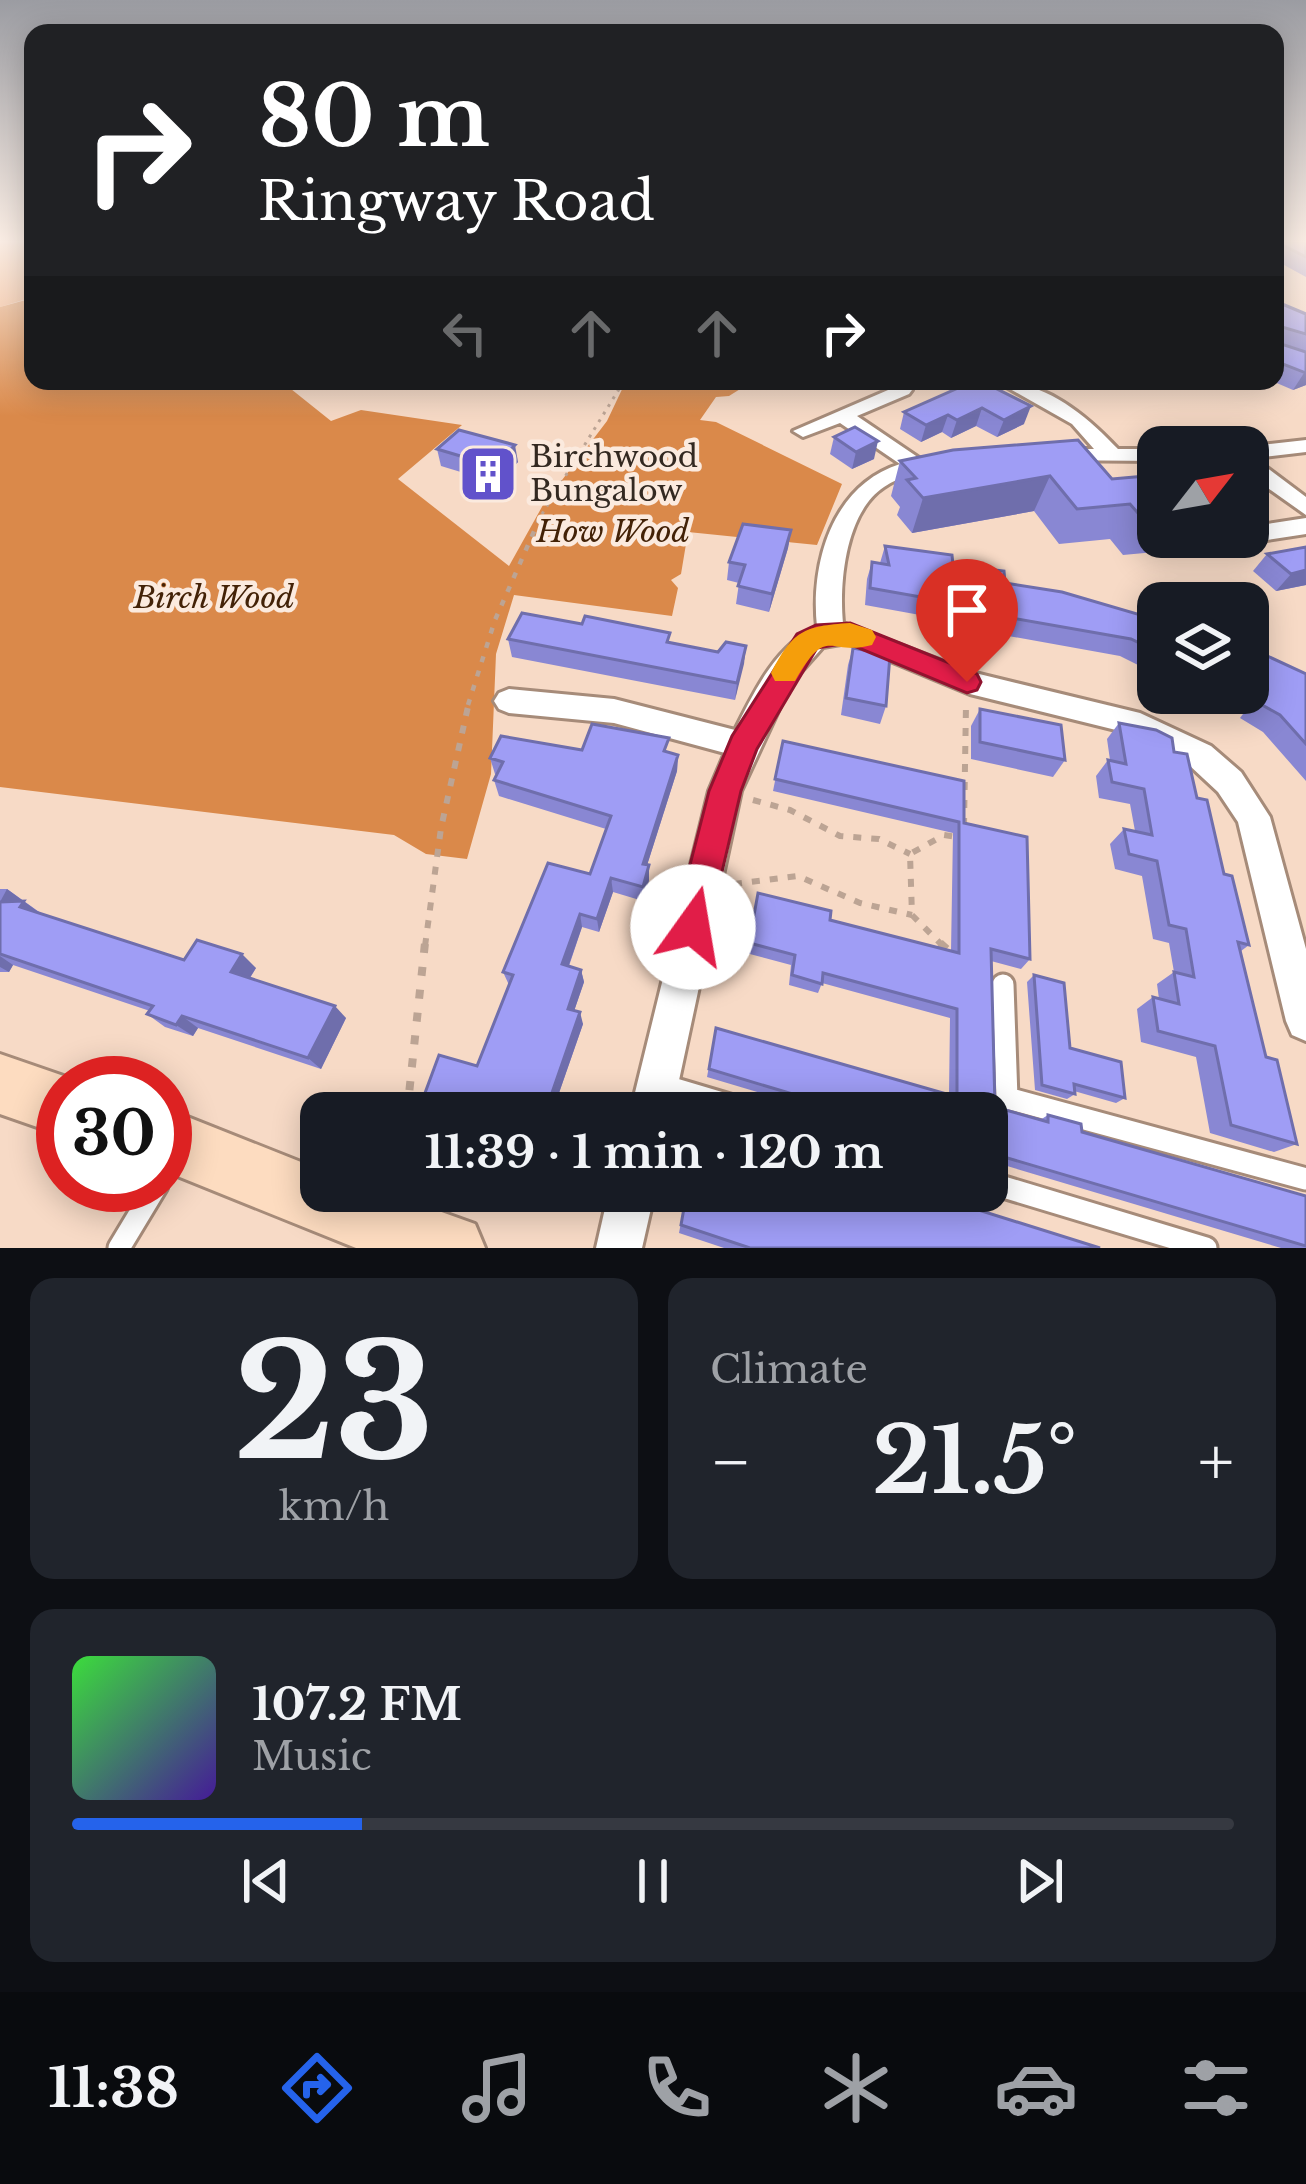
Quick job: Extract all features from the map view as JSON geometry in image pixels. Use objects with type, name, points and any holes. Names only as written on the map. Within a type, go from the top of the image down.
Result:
[{"type":"street","points":[[803,431],[902,390]]},
{"type":"street","points":[[1023,390],[1079,420],[1110,452]]},
{"type":"street","points":[[842,415],[918,466]]},
{"type":"street","points":[[1269,450],[1306,446]]},
{"type":"street","points":[[1024,456],[1137,454]]},
{"type":"street","points":[[831,632],[827,611],[843,515],[867,487],[918,466],[966,462]]},
{"type":"street","points":[[1269,479],[1306,508]]},
{"type":"street","points":[[1269,532],[1306,526]]},
{"type":"street","points":[[655,1092],[725,791],[743,745],[800,648],[816,635],[831,632],[850,633],[967,682],[1162,730],[1186,742],[1223,772],[1239,789],[1253,817],[1306,1021]]},
{"type":"street","points":[[509,701],[614,711],[743,745]]},
{"type":"street","points":[[0,1084],[36,1096]]},
{"type":"street","points":[[192,1167],[319,1202],[434,1245]]},
{"type":"street","points":[[619,1248],[627,1212]]},
{"type":"lane","points":[[1003,986],[1007,1098],[1306,1180]]},
{"type":"lane","points":[[1008,1188],[1206,1248]]},
{"type":"lane","points":[[119,1248],[139,1212]]},
{"type":"path","points":[[409,1092],[431,874],[472,692],[522,553],[619,390]]},
{"type":"path","points":[[910,854],[944,835],[964,838],[967,682]]},
{"type":"path","points":[[725,791],[790,811],[840,836],[879,839],[910,854]]},
{"type":"path","points":[[910,854],[912,915]]},
{"type":"path","points":[[702,888],[798,876],[860,903],[912,915],[956,958],[986,966],[1003,986]]},
{"type":"shaded area","points":[[0,299],[24,299],[24,300],[0,307]]},
{"type":"green space","name":"Birch Wood","points":[[24,300],[24,390],[292,390],[331,421],[361,410],[462,425],[398,479],[509,566],[543,505],[607,421],[622,390],[739,390],[716,397],[700,420],[716,422],[842,484],[817,545],[688,532],[681,574],[671,580],[678,588],[672,616],[514,595],[496,654],[491,774],[467,859],[426,854],[394,835],[0,787],[0,307]]},
{"type":"building","points":[[1284,305],[1306,314],[1306,334],[1284,328]]},
{"type":"building","points":[[1284,345],[1306,352],[1306,373],[1284,364]]},
{"type":"building","points":[[954,390],[999,390],[1031,406],[1004,420],[982,408],[957,420],[948,415],[926,425],[904,412]]},
{"type":"building","points":[[855,427],[878,441],[856,452],[834,437]]},
{"type":"building","points":[[459,430],[515,445],[494,466],[437,449]]},
{"type":"building","points":[[1078,440],[1112,479],[1137,477],[1137,512],[1130,504],[1077,509],[1050,476],[923,498],[907,480],[916,478],[900,461],[953,450]]},
{"type":"building","points":[[743,524],[791,530],[772,594],[738,586],[745,565],[729,562]]},
{"type":"building","points":[[885,546],[952,555],[953,565],[1004,571],[1005,583],[1062,592],[1137,614],[1137,642],[870,588],[872,562],[889,565]]},
{"type":"building","points":[[1306,547],[1306,570],[1291,574],[1269,554]]},
{"type":"building","points":[[522,613],[582,624],[585,616],[670,633],[667,642],[718,652],[726,642],[746,646],[737,683],[508,639]]},
{"type":"building","points":[[853,648],[890,655],[886,706],[846,698]]},
{"type":"building","points":[[1269,657],[1306,674],[1306,744],[1269,709]]},
{"type":"building","points":[[980,709],[1061,725],[1065,760],[980,742]]},
{"type":"building","points":[[1119,723],[1172,738],[1174,752],[1187,754],[1197,798],[1207,800],[1224,874],[1232,876],[1249,945],[1238,942],[1266,1057],[1277,1060],[1297,1144],[1231,1125],[1215,1046],[1158,1031],[1153,997],[1179,1004],[1174,972],[1194,977],[1186,929],[1169,925],[1157,861],[1129,854],[1124,829],[1152,835],[1144,789],[1112,782],[1108,760],[1126,764]]},
{"type":"building","points":[[592,724],[669,738],[664,751],[678,755],[643,864],[649,865],[643,887],[611,878],[597,919],[580,914],[562,964],[581,970],[568,1009],[580,1012],[552,1092],[425,1092],[439,1055],[477,1066],[513,975],[503,972],[548,863],[590,874],[611,816],[494,780],[503,762],[490,758],[501,736],[582,750]]},
{"type":"building","points":[[783,741],[964,781],[964,823],[1027,837],[1030,959],[991,949],[995,1092],[957,1092],[957,1009],[823,973],[822,984],[792,975],[795,955],[749,943],[758,893],[831,911],[830,920],[959,953],[959,822],[775,779]]},
{"type":"building","points":[[24,901],[20,907],[184,960],[197,940],[242,954],[231,972],[335,1006],[308,1058],[182,1016],[176,1025],[147,1014],[153,1006],[0,954],[0,902]]},
{"type":"building","points":[[1034,975],[1064,983],[1070,1048],[1121,1062],[1125,1098],[1074,1084],[1075,1094],[1042,1085]]},
{"type":"building","points":[[716,1028],[940,1092],[786,1092],[709,1069]]},
{"type":"building","points":[[1008,1111],[1048,1122],[1048,1115],[1081,1124],[1082,1132],[1306,1196],[1306,1246],[1008,1158]]},
{"type":"building","points":[[683,1212],[985,1212],[1100,1248],[750,1248],[681,1225]]},
{"type":"slow traffic","points":[[785,673],[800,648],[816,635],[831,632],[862,637]]},
{"type":"place","name":"Birchwood Bungalow","points":[[488,474]]},
{"type":"route","points":[[693,927],[725,791],[743,745],[807,641],[831,632],[850,633],[967,682]]},
{"type":"park label","name":"How Wood","points":[[613,532]]}]
